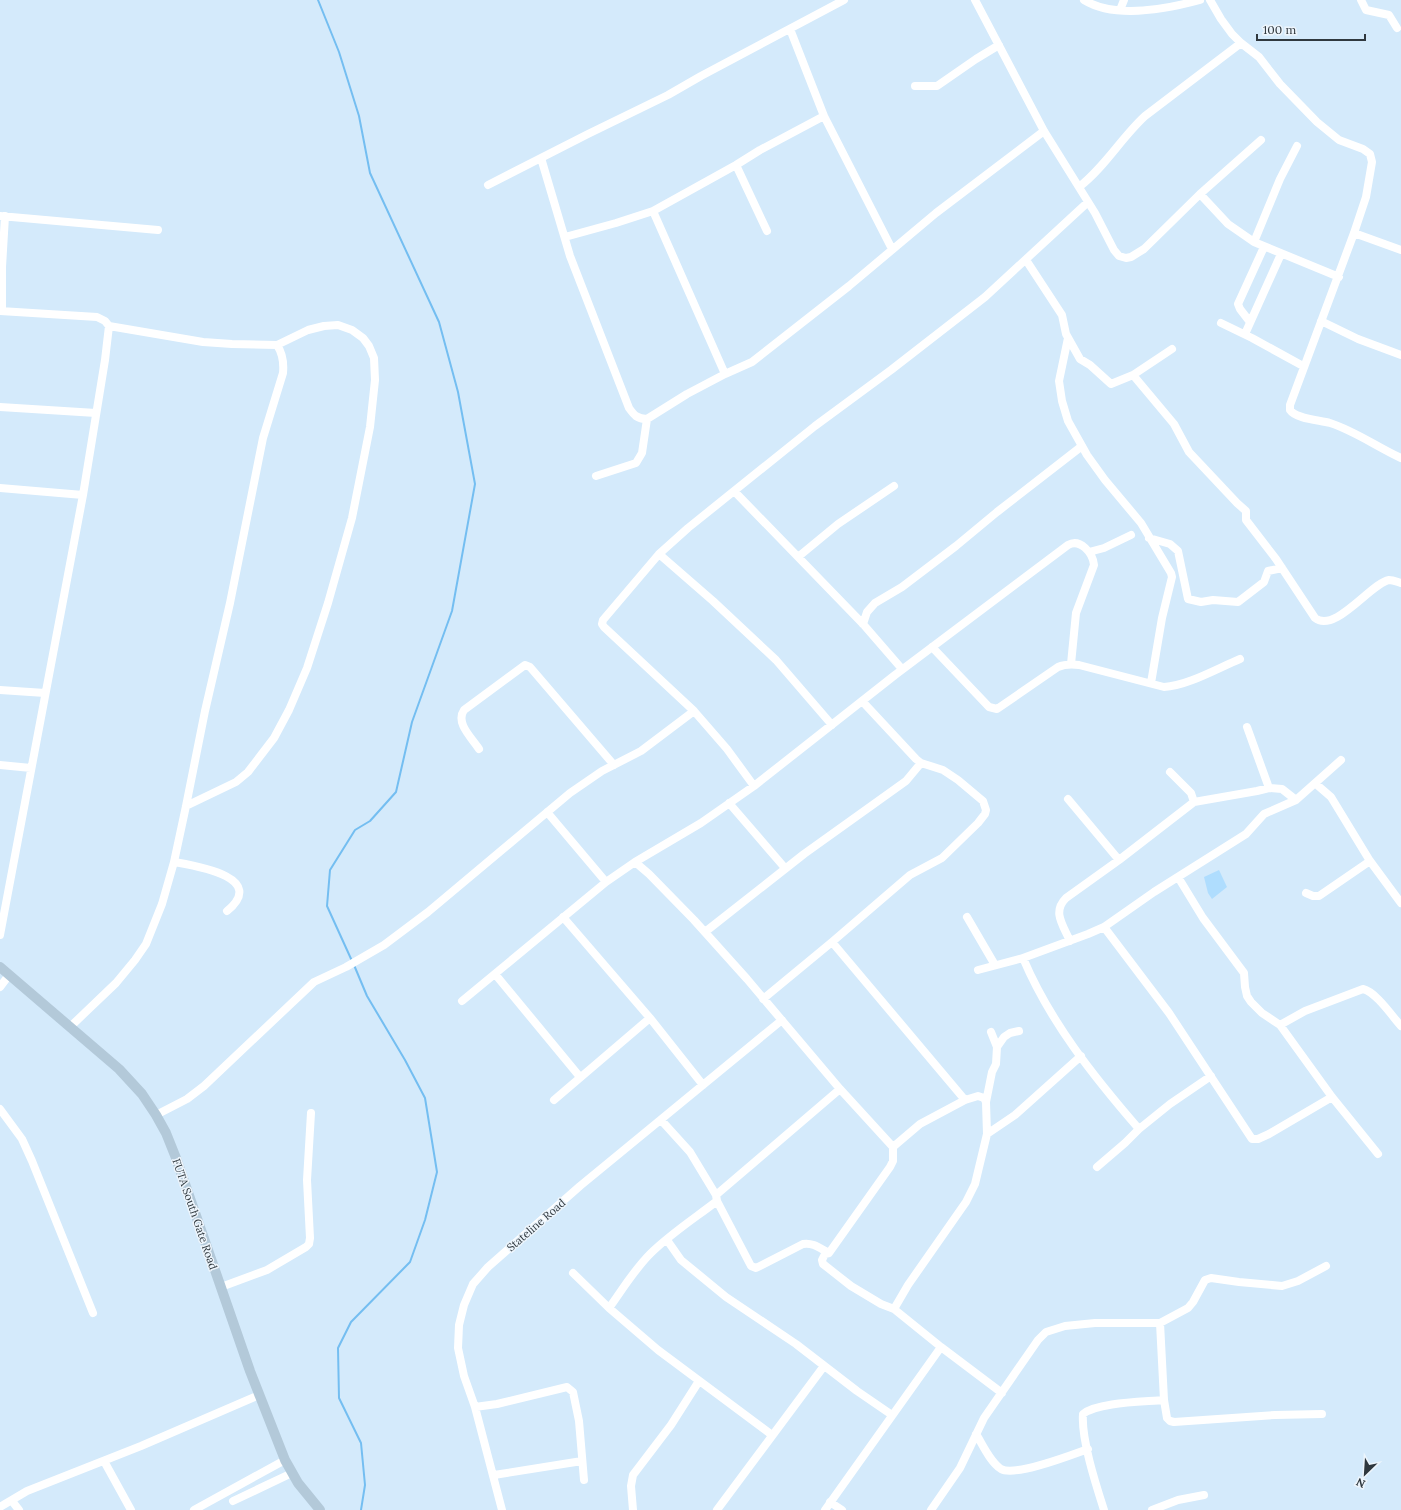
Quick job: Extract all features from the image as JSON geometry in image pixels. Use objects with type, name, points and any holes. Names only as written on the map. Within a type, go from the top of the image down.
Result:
[{"type":"main road","name":"FUTA South Gate Road","points":[[0,967],[119,1069],[142,1094],[156,1115],[166,1133],[176,1158],[284,1460],[298,1483],[320,1510]]},
{"type":"street","points":[[488,185],[656,102],[844,0]]},
{"type":"street","points":[[975,0],[1044,131],[1088,202],[1114,250],[1120,256],[1126,258],[1135,255],[1144,249],[1200,194],[1261,140]]},
{"type":"street","points":[[1084,0],[1092,4],[1120,10],[1180,6],[1200,0]]},
{"type":"street","points":[[1120,10],[1124,0]]},
{"type":"street","points":[[1210,0],[1220,19],[1241,43],[1259,57],[1280,84],[1329,133],[1339,140],[1363,149],[1370,154],[1372,162],[1366,197],[1339,277],[1290,405],[1290,410],[1292,414],[1296,416],[1321,421],[1343,428],[1401,458]]},
{"type":"street","points":[[1361,0],[1366,10],[1389,15],[1398,28]]},
{"type":"street","points":[[790,29],[824,116],[892,249]]},
{"type":"street","points":[[1079,187],[1092,177],[1145,116],[1241,43]]},
{"type":"street","points":[[915,86],[937,86],[999,45]]},
{"type":"street","points":[[565,237],[653,211],[760,150],[824,116]]},
{"type":"street","points":[[541,158],[575,270],[629,408],[638,418],[647,419],[687,394],[752,362],[843,291],[936,213],[1044,131]]},
{"type":"street","points":[[1254,242],[1280,179],[1297,146]]},
{"type":"street","points":[[736,165],[767,231]]},
{"type":"street","points":[[1200,194],[1228,224],[1254,242],[1339,277]]},
{"type":"street","points":[[754,786],[727,749],[694,711],[604,627],[602,624],[606,616],[659,554],[688,528],[815,426],[898,365],[984,297],[1088,202]]},
{"type":"street","points":[[653,211],[725,374]]},
{"type":"street","points":[[158,230],[2,216],[1,311],[97,317],[105,321],[109,326],[203,342],[232,344],[277,345],[308,330],[324,326],[338,325],[352,330],[363,338],[369,346],[374,358],[375,380],[370,426],[352,518],[328,603],[307,668],[285,718],[274,738],[248,772],[230,785],[186,806]]},
{"type":"street","points":[[1354,234],[1401,250]]},
{"type":"street","points":[[1250,322],[1238,304],[1264,247]]},
{"type":"street","points":[[1245,334],[1281,254]]},
{"type":"street","points":[[1026,260],[1062,315],[1068,338],[1080,359],[1090,365],[1111,384],[1133,375],[1172,349]]},
{"type":"street","points":[[1321,321],[1358,339],[1401,355]]},
{"type":"street","points":[[1221,323],[1245,334],[1304,366]]},
{"type":"street","points":[[0,935],[83,495],[105,360],[109,326]]},
{"type":"street","points":[[1068,338],[1059,381],[1062,401],[1068,421],[1104,480],[1141,523],[1172,573],[1162,618],[1151,683]]},
{"type":"street","points":[[70,1027],[116,983],[146,944],[162,904],[174,862],[205,711],[230,603],[263,438],[283,373],[283,356],[277,345]]},
{"type":"street","points":[[1062,368],[1076,353]]},
{"type":"street","points":[[1133,375],[1174,424],[1189,452],[1237,503],[1246,510],[1246,520],[1282,568],[1315,618],[1322,621],[1333,619],[1351,608],[1386,581],[1399,580]]},
{"type":"street","points":[[0,407],[96,413]]},
{"type":"street","points":[[596,476],[636,463],[642,453],[647,419]]},
{"type":"street","points":[[863,624],[867,612],[875,603],[902,587],[1082,446]]},
{"type":"street","points":[[798,557],[838,524],[894,486]]},
{"type":"street","points":[[0,488],[83,495]]},
{"type":"street","points":[[734,491],[863,624],[902,669]]},
{"type":"street","points":[[1089,552],[1104,548],[1131,535]]},
{"type":"street","points":[[1149,538],[1170,544],[1178,551],[1188,600],[1201,602],[1213,600],[1238,602],[1264,582],[1268,571],[1282,568]]},
{"type":"street","points":[[462,1001],[606,882],[635,862],[701,823],[754,786],[902,669],[1068,545],[1072,543],[1079,543],[1089,552],[1094,560],[1094,569],[1076,613],[1071,664]]},
{"type":"street","points":[[659,554],[713,601],[776,660],[832,725]]},
{"type":"street","points":[[932,647],[989,707],[994,709],[997,709],[1058,667],[1071,664],[1164,687],[1182,684],[1240,659]]},
{"type":"street","points":[[479,749],[462,725],[462,713],[505,679],[527,665],[614,765]]},
{"type":"street","points":[[0,690],[45,693]]},
{"type":"street","points":[[763,999],[832,942],[910,874],[942,858],[978,823],[985,814],[986,810],[983,801],[958,780],[943,770],[921,763],[862,701]]},
{"type":"street","points":[[156,1115],[186,1100],[204,1086],[314,982],[346,967],[384,945],[428,912],[570,793],[589,779],[641,751],[694,711]]},
{"type":"street","points":[[1247,727],[1269,788]]},
{"type":"street","points":[[978,970],[1023,958],[1104,927],[1178,876],[1246,834],[1264,814],[1296,800],[1316,784],[1341,760]]},
{"type":"street","points":[[705,932],[785,868],[906,780],[921,763]]},
{"type":"street","points":[[0,765],[31,768]]},
{"type":"street","points":[[1170,772],[1191,793],[1194,802]]},
{"type":"street","points":[[1316,784],[1331,797],[1370,861],[1401,903]]},
{"type":"street","points":[[1070,941],[1059,914],[1058,908],[1061,903],[1194,802],[1269,788],[1282,789],[1296,800]]},
{"type":"street","points":[[1068,799],[1119,860]]},
{"type":"street","points":[[729,803],[785,868]]},
{"type":"street","points":[[547,812],[606,882]]},
{"type":"street","points":[[1306,893],[1313,896],[1319,896],[1370,861]]},
{"type":"street","points":[[174,862],[202,867],[220,873],[231,879],[236,884],[239,897],[238,901],[227,911]]},
{"type":"street","points":[[635,862],[654,879],[705,932],[747,979],[840,1089],[893,1147],[893,1161],[890,1167],[830,1253],[824,1254],[822,1260],[823,1264],[851,1286],[881,1304],[894,1309],[1002,1393]]},
{"type":"street","points":[[1178,876],[1203,918],[1244,973],[1247,996],[1251,1002],[1262,1013],[1280,1025],[1332,1097],[1378,1154]]},
{"type":"street","points":[[563,917],[650,1018],[704,1085]]},
{"type":"street","points":[[967,917],[995,965]]},
{"type":"street","points":[[1104,927],[1169,1013],[1250,1137],[1254,1140],[1270,1134],[1332,1097]]},
{"type":"street","points":[[832,942],[965,1100]]},
{"type":"street","points":[[1023,958],[1039,993],[1057,1024],[1105,1090],[1139,1129]]},
{"type":"street","points":[[495,974],[580,1077]]},
{"type":"street","points":[[0,987],[9,975]]},
{"type":"street","points":[[1280,1025],[1305,1011],[1362,989],[1368,991],[1378,1000],[1401,1026]]},
{"type":"street","points":[[554,1100],[650,1018]]},
{"type":"street","name":"Stateline Road","points":[[502,1510],[475,1407],[464,1376],[458,1348],[459,1325],[464,1305],[473,1284],[488,1267],[580,1186],[782,1020]]},
{"type":"street","points":[[997,1047],[1004,1037],[1010,1033],[1019,1031]]},
{"type":"street","points":[[894,1309],[908,1284],[966,1202],[976,1184],[987,1134],[986,1102],[992,1072],[996,1064],[997,1047],[991,1032]]},
{"type":"street","points":[[987,1134],[1015,1115],[1081,1056]]},
{"type":"street","points":[[1097,1167],[1139,1129],[1170,1104],[1210,1076]]},
{"type":"street","points":[[609,1308],[633,1274],[650,1254],[717,1198],[840,1089]]},
{"type":"street","points":[[893,1147],[920,1124],[965,1100],[978,1096],[984,1098],[986,1102]]},
{"type":"street","points":[[0,1109],[22,1139],[93,1313]]},
{"type":"street","points":[[221,1287],[267,1270],[309,1244],[307,1180],[311,1114]]},
{"type":"street","points":[[661,1120],[690,1152],[717,1198],[751,1266],[756,1268],[803,1244],[808,1243],[830,1253]]},
{"type":"street","points":[[667,1240],[681,1260],[726,1298],[796,1344],[892,1415]]},
{"type":"street","points":[[931,1510],[960,1468],[984,1418],[1038,1340],[1046,1332],[1065,1326],[1095,1323],[1160,1323],[1188,1308],[1205,1280],[1211,1278],[1282,1286],[1298,1281],[1326,1266]]},
{"type":"street","points":[[573,1273],[609,1308],[658,1350],[772,1435]]},
{"type":"street","points":[[1160,1323],[1164,1400],[1167,1418],[1170,1421],[1174,1422],[1252,1416],[1322,1414]]},
{"type":"street","points":[[825,1510],[941,1346]]},
{"type":"street","points":[[717,1510],[824,1366]]},
{"type":"street","points":[[633,1510],[631,1486],[633,1474],[667,1430],[699,1381]]},
{"type":"street","points":[[475,1407],[497,1404],[561,1388],[569,1388],[573,1392],[579,1421],[584,1480]]},
{"type":"street","points":[[0,1507],[27,1491],[104,1461],[260,1395]]},
{"type":"street","points":[[1104,1510],[1096,1485],[1088,1449],[1083,1414],[1089,1409],[1102,1406],[1164,1400]]},
{"type":"street","points":[[976,1434],[993,1461],[1000,1468],[1012,1472],[1088,1449]]},
{"type":"street","points":[[194,1510],[284,1460]]},
{"type":"street","points":[[104,1461],[131,1510]]},
{"type":"street","points":[[494,1475],[582,1461]]},
{"type":"street","points":[[233,1500],[292,1472]]},
{"type":"street","points":[[1152,1510],[1178,1500],[1204,1495]]},
{"type":"street","points":[[12,1501],[19,1510]]},
{"type":"street","points":[[830,1502],[842,1510]]},
{"type":"shaded area","points":[[1219,870],[1227,887],[1212,899],[1208,893],[1204,877]]},
{"type":"waterway","points":[[318,0],[339,52],[359,116],[370,173],[439,322],[458,392],[475,484],[452,611],[412,722],[396,792],[370,821],[355,830],[330,870],[327,906],[352,961]]},
{"type":"waterway","points":[[354,965],[367,996],[405,1060],[425,1098],[437,1172],[425,1220],[410,1262],[351,1322],[338,1348],[339,1398],[361,1443],[365,1485],[361,1510]]}]
